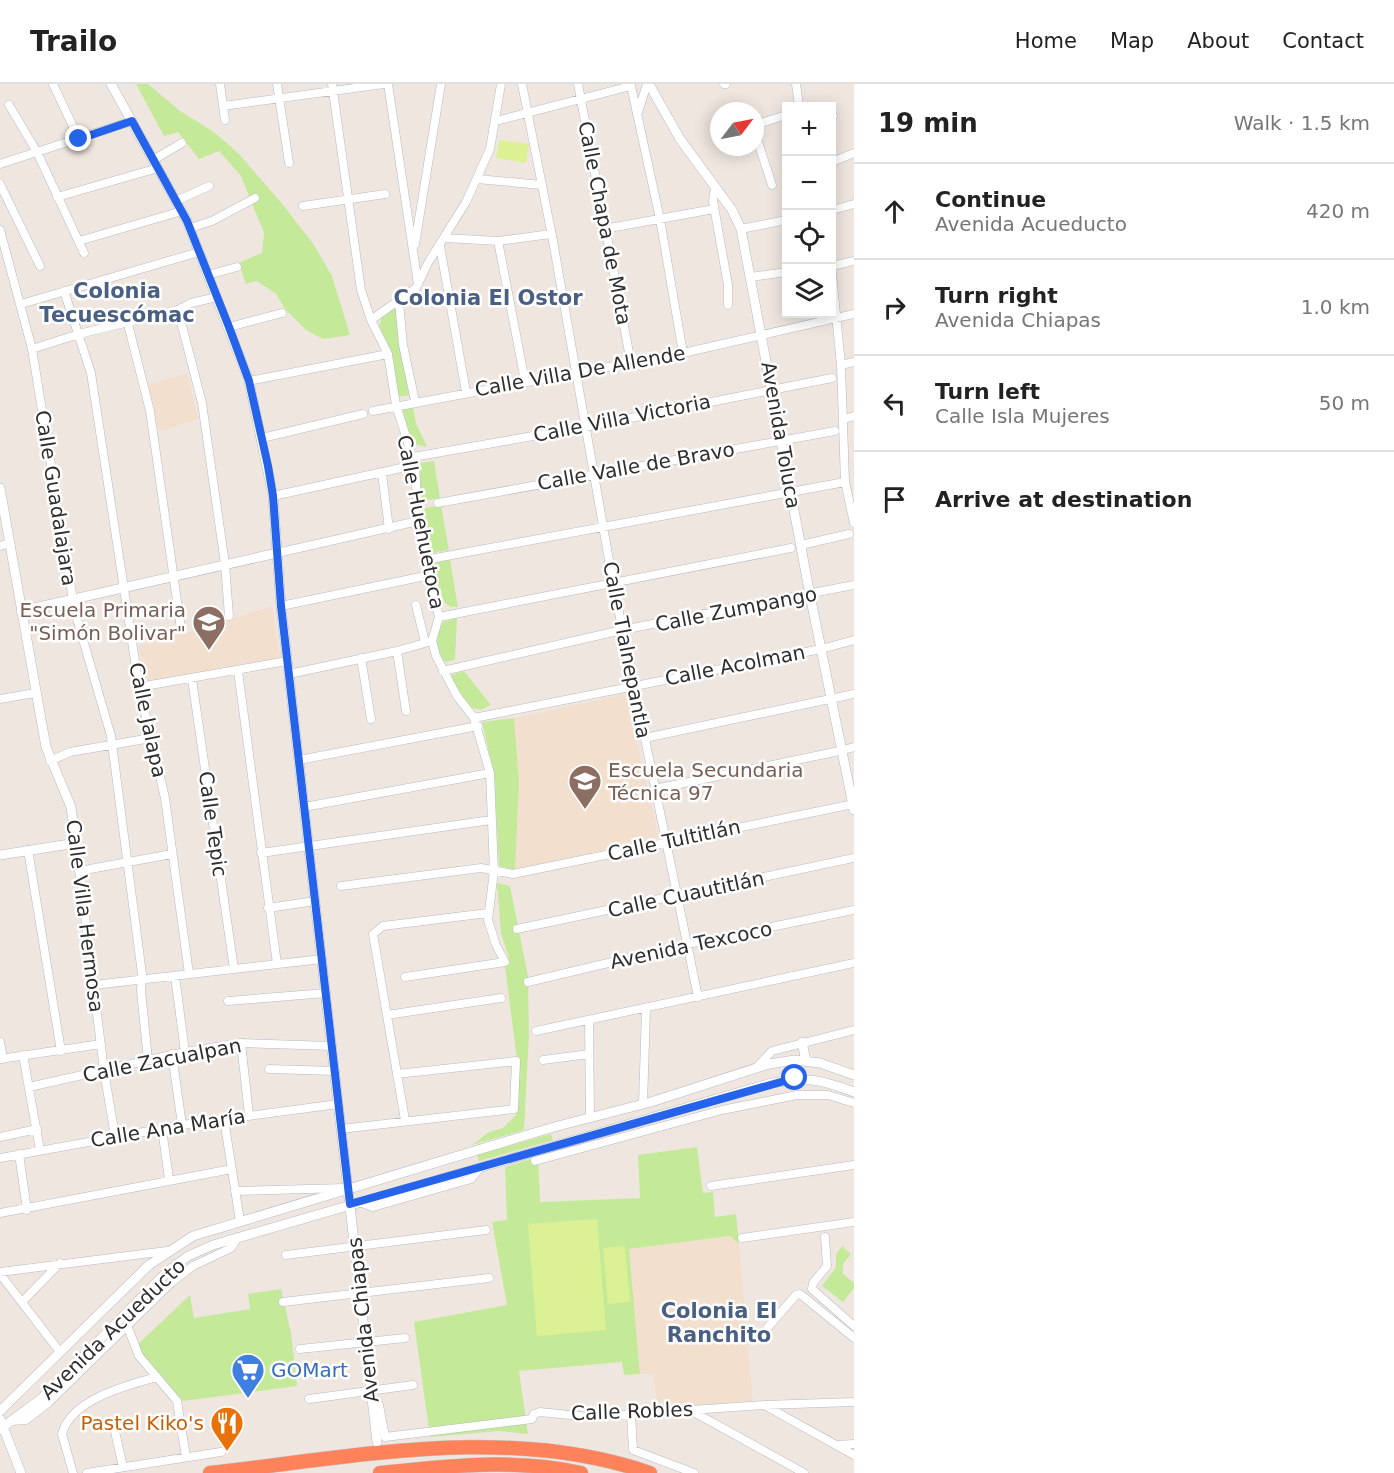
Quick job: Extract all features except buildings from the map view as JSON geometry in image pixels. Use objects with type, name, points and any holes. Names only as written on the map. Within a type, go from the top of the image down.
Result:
[{"type":"highway","points":[[210,1473],[433,1448],[519,1446],[583,1454],[650,1473]]},
{"type":"highway","points":[[380,1473],[489,1464],[542,1467],[581,1473]]},
{"type":"street","points":[[53,84],[79,139]]},
{"type":"street","name":"Avenida Chiapas","points":[[111,84],[190,228],[249,381],[262,438],[273,496],[287,662],[348,1188],[354,1203],[359,1292],[377,1442]]},
{"type":"street","points":[[220,84],[225,120]]},
{"type":"street","points":[[277,84],[289,163]]},
{"type":"street","points":[[223,106],[279,99],[332,88],[386,84],[418,284]]},
{"type":"street","points":[[413,251],[441,84]]},
{"type":"street","points":[[371,320],[399,302],[418,284],[428,263],[445,238],[477,179],[490,149],[501,84]]},
{"type":"street","name":"Calle Tlalnepantla","points":[[522,84],[622,630],[698,997]]},
{"type":"street","name":"Calle Chapa de Mota","points":[[578,84],[631,363]]},
{"type":"street","points":[[637,114],[648,84]]},
{"type":"street","name":"Avenida Toluca","points":[[648,84],[680,139],[732,210],[741,229],[752,277],[791,492],[796,547],[810,595],[833,700],[839,751],[854,806]]},
{"type":"street","points":[[796,84],[798,102]]},
{"type":"street","points":[[496,121],[631,86],[660,219],[682,353]]},
{"type":"street","points":[[332,88],[349,199]]},
{"type":"street","points":[[9,105],[37,153],[84,253]]},
{"type":"street","points":[[764,122],[782,116]]},
{"type":"street","points":[[0,164],[132,121]]},
{"type":"street","points":[[57,197],[156,164],[182,143]]},
{"type":"street","points":[[836,160],[854,153]]},
{"type":"street","points":[[763,156],[772,185]]},
{"type":"street","points":[[477,179],[542,185]]},
{"type":"street","points":[[0,184],[40,266]]},
{"type":"street","points":[[176,201],[209,186]]},
{"type":"street","points":[[715,188],[712,195],[728,285],[728,305]]},
{"type":"street","points":[[303,206],[385,194]]},
{"type":"street","points":[[190,228],[212,221],[255,198]]},
{"type":"street","name":"Calle Huehuetoca","points":[[349,199],[361,290],[371,320],[388,354],[396,405],[414,461],[418,521],[425,560],[440,617],[429,641]]},
{"type":"street","points":[[836,209],[854,204]]},
{"type":"street","points":[[604,229],[714,209]]},
{"type":"street","points":[[79,241],[182,211]]},
{"type":"street","points":[[741,229],[782,221]]},
{"type":"street","name":"Calle Guadalajara","points":[[0,230],[32,349],[72,599],[112,745],[141,980],[148,1060]]},
{"type":"street","points":[[445,238],[498,242],[551,234]]},
{"type":"street","points":[[498,242],[525,381]]},
{"type":"street","points":[[440,246],[466,392]]},
{"type":"street","points":[[21,304],[199,252]]},
{"type":"street","points":[[836,265],[854,261]]},
{"type":"street","points":[[414,262],[422,266],[428,263]]},
{"type":"street","points":[[208,275],[237,267]]},
{"type":"street","points":[[752,277],[782,273]]},
{"type":"street","name":"Calle Jalapa","points":[[64,291],[91,373],[140,687],[165,798],[189,974]]},
{"type":"street","points":[[32,349],[79,334],[128,324],[178,310],[191,303],[217,297]]},
{"type":"street","points":[[399,302],[404,345],[415,401]]},
{"type":"street","points":[[178,310],[201,403],[225,564],[229,616]]},
{"type":"street","points":[[836,312],[841,365],[846,482],[854,523]]},
{"type":"street","points":[[229,327],[282,313]]},
{"type":"street","name":"Calle Villa De Allende","points":[[373,411],[415,401],[682,353],[854,314]]},
{"type":"street","points":[[128,324],[150,411],[181,629]]},
{"type":"street","points":[[249,381],[388,354]]},
{"type":"street","points":[[841,365],[854,362]]},
{"type":"street","name":"Calle Villa Victoria","points":[[273,496],[382,473],[414,461],[585,428],[772,388],[832,378]]},
{"type":"street","points":[[262,438],[363,414]]},
{"type":"street","points":[[844,419],[854,416]]},
{"type":"street","name":"Calle Valle de Bravo","points":[[438,503],[593,473],[835,431]]},
{"type":"street","points":[[844,435],[854,433]]},
{"type":"street","points":[[845,468],[854,467]]},
{"type":"street","points":[[382,473],[389,529]]},
{"type":"street","points":[[425,560],[603,529],[846,482]]},
{"type":"street","name":"Calle Villa Hermosa","points":[[0,491],[5,545],[21,611],[50,762],[71,807],[104,1071],[115,1136]]},
{"type":"street","points":[[21,611],[418,521]]},
{"type":"street","points":[[440,617],[796,547],[849,534]]},
{"type":"street","points":[[281,606],[430,575]]},
{"type":"street","name":"Calle Zumpango","points":[[443,671],[622,630],[854,585]]},
{"type":"street","points":[[405,977],[506,962],[496,945],[488,913],[494,871],[489,773],[478,726],[443,671],[416,605]]},
{"type":"street","name":"Calle Acolman","points":[[474,718],[634,684],[821,650],[854,640]]},
{"type":"street","points":[[289,674],[397,651],[429,641]]},
{"type":"street","points":[[397,651],[406,711]]},
{"type":"street","points":[[361,658],[371,719]]},
{"type":"street","points":[[140,687],[287,662]]},
{"type":"street","points":[[238,671],[277,964]]},
{"type":"street","name":"Calle Tepic","points":[[192,679],[234,969]]},
{"type":"street","points":[[0,699],[35,693]]},
{"type":"street","points":[[645,738],[854,694]]},
{"type":"street","points":[[299,760],[478,726]]},
{"type":"street","points":[[50,762],[70,752],[151,738]]},
{"type":"street","points":[[655,789],[854,747]]},
{"type":"street","points":[[304,807],[489,773]]},
{"type":"street","name":"Calle Tultitlán","points":[[341,886],[481,868],[513,874],[854,806]]},
{"type":"street","points":[[261,853],[491,820]]},
{"type":"street","points":[[0,855],[76,843]]},
{"type":"street","points":[[28,850],[61,1050]]},
{"type":"street","points":[[79,871],[172,854]]},
{"type":"street","name":"Calle Cuautitlán","points":[[517,929],[854,858]]},
{"type":"street","points":[[268,908],[315,901]]},
{"type":"street","name":"Avenida Texcoco","points":[[528,982],[688,944],[854,910]]},
{"type":"street","points":[[405,1120],[373,940],[375,930],[382,926],[488,913]]},
{"type":"street","points":[[94,985],[322,959]]},
{"type":"street","points":[[536,1031],[854,963]]},
{"type":"street","points":[[175,976],[185,1052]]},
{"type":"street","points":[[228,1001],[326,993]]},
{"type":"street","points":[[387,1015],[501,998]]},
{"type":"street","points":[[643,1104],[646,1009]]},
{"type":"street","points":[[589,1020],[590,1118]]},
{"type":"street","points":[[756,1068],[772,1050],[854,1030]]},
{"type":"street","points":[[0,1042],[1,1059],[101,1044]]},
{"type":"street","points":[[802,1042],[806,1061]]},
{"type":"street","points":[[241,1043],[249,1115]]},
{"type":"street","name":"Calle Zacualpan","points":[[29,1087],[172,1054],[241,1043],[332,1046]]},
{"type":"street","points":[[172,1054],[182,1125]]},
{"type":"street","points":[[543,1060],[589,1054]]},
{"type":"street","points":[[23,1055],[40,1150]]},
{"type":"street","name":"Avenida Acueducto","points":[[0,1411],[149,1265],[193,1236],[348,1188],[643,1104],[756,1068],[795,1060],[820,1063],[854,1075]]},
{"type":"street","points":[[341,1129],[514,1108],[516,1061],[397,1074]]},
{"type":"street","points":[[269,1069],[335,1071]]},
{"type":"street","name":"Avenida Acueducto","points":[[4,1424],[41,1399],[167,1272],[188,1256],[238,1237],[795,1078],[826,1081],[854,1092]]},
{"type":"street","points":[[535,1161],[722,1110],[797,1095],[828,1095],[854,1103]]},
{"type":"street","name":"Calle Ana María","points":[[0,1158],[182,1125],[338,1104]]},
{"type":"street","points":[[224,1119],[240,1221]]},
{"type":"street","points":[[0,1137],[37,1129]]},
{"type":"street","points":[[162,1129],[169,1179]]},
{"type":"street","points":[[19,1154],[27,1210]]},
{"type":"street","points":[[711,1186],[854,1165]]},
{"type":"street","points":[[0,1214],[169,1179],[232,1169]]},
{"type":"street","points":[[236,1191],[348,1188]]},
{"type":"street","points":[[742,1238],[854,1222]]},
{"type":"street","points":[[286,1255],[486,1230]]},
{"type":"street","points":[[21,1473],[4,1424],[26,1420],[48,1403],[192,1266],[231,1248],[238,1237]]},
{"type":"street","points":[[825,1237],[827,1263],[812,1285],[813,1291],[854,1326]]},
{"type":"street","points":[[60,1352],[0,1273],[60,1263],[168,1251]]},
{"type":"street","points":[[22,1302],[60,1263]]},
{"type":"street","points":[[283,1302],[489,1278]]},
{"type":"street","points":[[807,1299],[813,1291]]},
{"type":"street","points":[[768,1327],[796,1295],[800,1294],[854,1338]]},
{"type":"street","points":[[128,1328],[135,1349],[177,1401],[186,1457]]},
{"type":"street","points":[[300,1349],[405,1338]]},
{"type":"street","points":[[73,1473],[62,1434],[70,1420],[94,1398],[114,1388],[157,1377]]},
{"type":"street","points":[[309,1399],[371,1395],[413,1386]]},
{"type":"street","name":"Calle Robles","points":[[371,1395],[379,1405],[385,1437],[532,1419],[534,1414],[540,1412],[589,1417],[764,1405],[854,1402]]},
{"type":"street","points":[[764,1405],[854,1455]]},
{"type":"street","points":[[690,1410],[804,1473]]},
{"type":"street","points":[[631,1414],[633,1450],[694,1473]]},
{"type":"street","points":[[114,1427],[123,1467]]},
{"type":"street","points":[[835,1445],[854,1444]]},
{"type":"street","points":[[87,1473],[220,1452]]},
{"type":"shaded area","points":[[187,373],[198,419],[159,432],[149,385]]},
{"type":"shaded area","name":"Escuela Primaria \"Simón Bolivar\"","points":[[272,606],[280,658],[145,683],[139,645],[187,633]]},
{"type":"shaded area","name":"Escuela Secundaria Técnica 97","points":[[626,694],[659,838],[515,870],[519,782],[514,718]]},
{"type":"shaded area","points":[[731,1236],[739,1244],[753,1401],[657,1408],[654,1374],[640,1374],[629,1249]]},
{"type":"green space","points":[[136,84],[148,84],[180,111],[214,132],[239,154],[284,206],[314,245],[332,276],[350,335],[323,339],[306,330],[285,309],[276,294],[257,281],[246,284],[239,263],[262,253],[264,233],[241,176],[219,151],[199,159],[178,132],[164,136]]},
{"type":"green space","points":[[499,140],[529,144],[526,163],[496,158]]},
{"type":"green space","points":[[397,307],[411,395],[398,397],[392,354],[379,326],[382,317]]},
{"type":"green space","points":[[413,407],[416,423],[427,447],[414,444],[406,427],[403,409]]},
{"type":"green space","points":[[434,461],[440,498],[422,501],[419,463]]},
{"type":"green space","points":[[441,505],[449,550],[428,554],[421,509]]},
{"type":"green space","points":[[450,560],[458,607],[451,607],[444,602],[431,563]]},
{"type":"green space","points":[[457,618],[455,660],[445,662],[439,652],[437,642],[439,633],[443,622]]},
{"type":"green space","points":[[464,671],[491,705],[480,710],[470,707],[449,676]]},
{"type":"green space","points":[[514,718],[519,782],[515,870],[499,866],[494,773],[482,722]]},
{"type":"green space","points":[[497,883],[510,886],[528,976],[529,1035],[524,1130],[472,1145],[489,1132],[503,1128],[516,1115],[518,1068],[505,966],[509,958],[501,933]]},
{"type":"green space","points":[[551,1134],[553,1140],[479,1161],[477,1155]]},
{"type":"green space","points":[[697,1147],[703,1193],[713,1192],[715,1217],[736,1214],[739,1244],[730,1236],[629,1249],[640,1374],[624,1375],[622,1362],[519,1371],[528,1434],[499,1431],[430,1437],[414,1322],[507,1305],[492,1222],[507,1220],[505,1167],[538,1157],[540,1202],[640,1198],[638,1155]]},
{"type":"green space","points":[[597,1219],[606,1330],[537,1336],[528,1224]]},
{"type":"green space","points":[[625,1246],[630,1302],[608,1304],[603,1248]]},
{"type":"green space","points":[[842,1246],[851,1254],[843,1264],[843,1274],[854,1283],[854,1288],[843,1302],[822,1286],[836,1267],[836,1254]]},
{"type":"green space","points":[[281,1289],[291,1333],[297,1386],[183,1401],[136,1346],[190,1295],[194,1318],[250,1309],[248,1294]]},
{"type":"place","name":"Escuela Primaria \"Simón Bolivar\"","points":[[209,651]]},
{"type":"place","name":"Escuela Secundaria Técnica 97","points":[[585,810]]},
{"type":"place","name":"GOMart","points":[[248,1399]]},
{"type":"place","name":"Pastel Kiko's","points":[[227,1452]]},
{"type":"district","name":"Colonia El Ostor","points":[[488,298]]},
{"type":"district","name":"Colonia Tecuescómac","points":[[117,303]]},
{"type":"district","name":"Colonia El Ranchito","points":[[719,1323]]},
{"type":"route","points":[[79,139],[132,121],[187,221],[249,381],[273,496],[281,606],[350,1204],[795,1078]]}]
